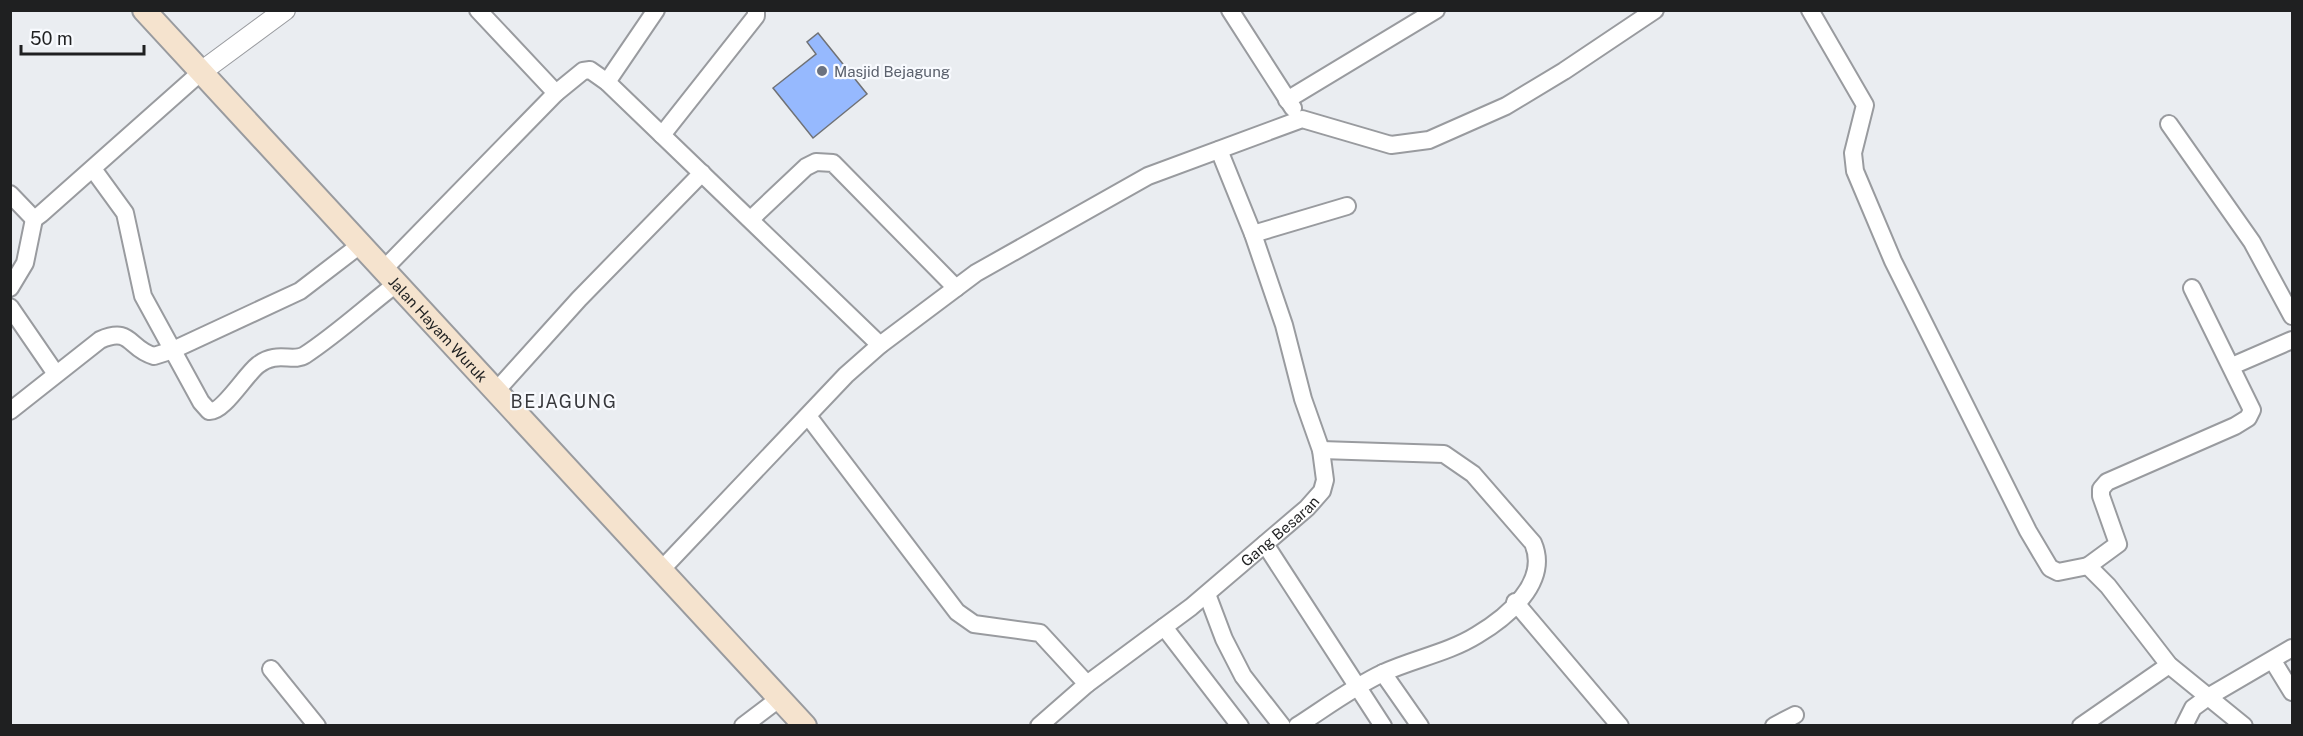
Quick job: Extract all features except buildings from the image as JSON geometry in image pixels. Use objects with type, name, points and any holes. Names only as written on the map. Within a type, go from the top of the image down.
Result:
[{"type":"main road","name":"Jalan Hayam Wuruk","points":[[144,10],[805,726]]},
{"type":"street","points":[[10,288],[25,263],[34,219],[93,170],[201,72],[285,10]]},
{"type":"street","points":[[478,10],[556,93]]},
{"type":"street","points":[[606,82],[656,10]]},
{"type":"street","points":[[662,135],[756,16],[756,10]]},
{"type":"street","points":[[1230,10],[1287,100],[1302,119],[1391,145],[1429,140],[1506,106],[1564,71],[1654,10]]},
{"type":"street","points":[[1287,100],[1436,10]]},
{"type":"street","points":[[1810,10],[1865,105],[1853,153],[1855,171],[1893,261],[2028,531],[2050,568],[2058,573],[2088,566],[2118,544],[2101,496],[2101,489],[2107,482],[2248,418],[2252,411],[2250,402],[2192,288]]},
{"type":"street","points":[[93,170],[125,213],[138,281],[201,402],[207,409],[213,411],[225,403],[259,364],[272,357],[304,356],[390,277],[556,93],[584,70],[590,70],[606,82],[752,219],[880,345]]},
{"type":"street","points":[[662,569],[808,416],[880,345],[976,273],[1148,176],[1302,119]]},
{"type":"street","points":[[2169,124],[2252,242],[2292,316]]},
{"type":"street","name":"Gang Besaran","points":[[1039,726],[1087,684],[1207,594],[1307,508],[1322,491],[1325,480],[1321,450],[1303,399],[1284,325],[1253,234],[1219,150]]},
{"type":"street","points":[[752,219],[806,167],[816,162],[833,163],[956,288]]},
{"type":"street","points":[[496,391],[579,299],[702,173]]},
{"type":"street","points":[[10,194],[34,219]]},
{"type":"street","points":[[1253,234],[1347,206]]},
{"type":"street","points":[[10,411],[100,340],[117,334],[123,335],[148,355],[154,356],[173,350],[300,291],[360,245]]},
{"type":"street","points":[[10,308],[56,374]]},
{"type":"street","points":[[2232,366],[2292,340]]},
{"type":"street","points":[[808,416],[957,612],[974,624],[1040,633],[1087,684]]},
{"type":"street","points":[[1297,726],[1383,673],[1476,636],[1515,603],[1535,578],[1539,555],[1533,543],[1473,474],[1444,454],[1321,450]]},
{"type":"street","points":[[1265,544],[1383,726]]},
{"type":"street","points":[[2088,566],[2108,586],[2169,665],[2244,726]]},
{"type":"street","points":[[1207,594],[1224,639],[1243,676],[1282,726]]},
{"type":"street","points":[[1515,603],[1620,726]]},
{"type":"street","points":[[1164,627],[1240,726]]},
{"type":"street","points":[[2184,726],[2193,708],[2208,697],[2292,648]]},
{"type":"street","points":[[2273,661],[2292,692]]},
{"type":"street","points":[[2081,726],[2169,665]]},
{"type":"street","points":[[271,669],[317,726]]},
{"type":"street","points":[[1383,673],[1420,726]]},
{"type":"street","points":[[743,726],[780,698]]},
{"type":"street","points":[[1774,726],[1795,716]]},
{"type":"place","name":"Masjid Bejagung","points":[[822,71]]},
{"type":"district","name":"BEJAGUNG","points":[[564,401]]}]
